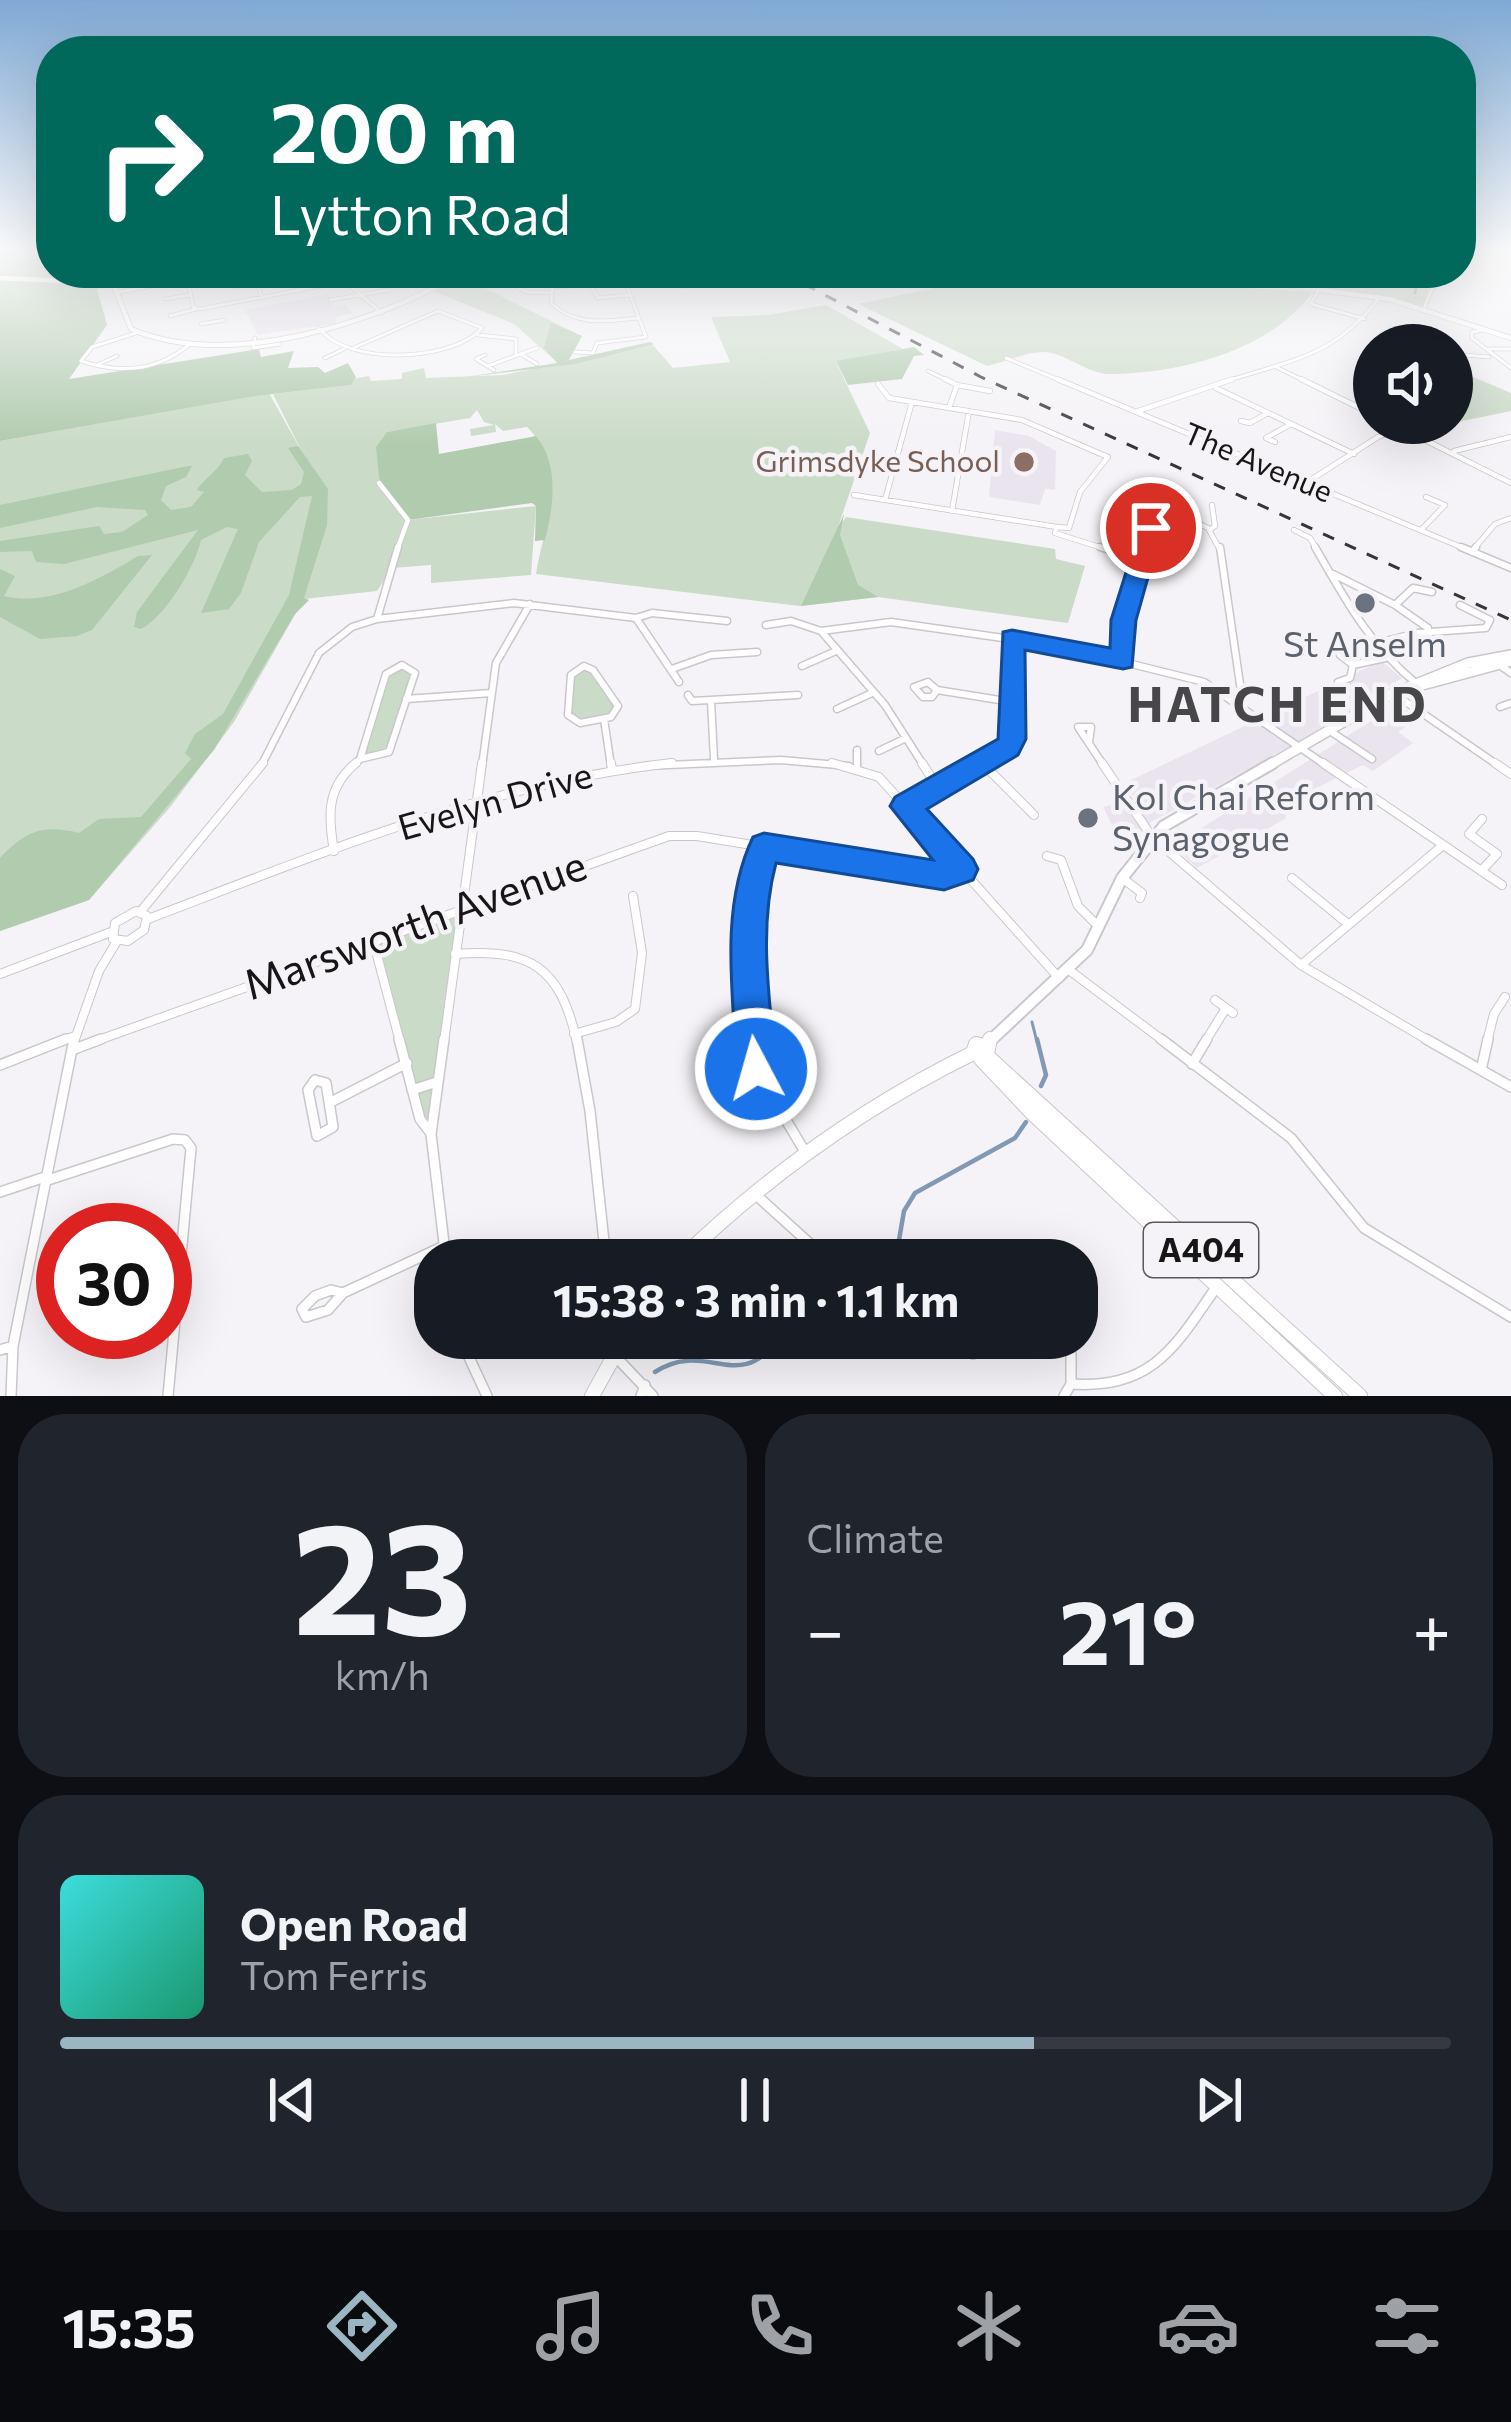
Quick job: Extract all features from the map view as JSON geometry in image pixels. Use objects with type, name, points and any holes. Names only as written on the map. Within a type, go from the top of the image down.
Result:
[{"type":"main road","points":[[125,315],[136,333],[156,341],[190,344],[319,328],[373,315]]},
{"type":"main road","points":[[1443,315],[1511,338]]},
{"type":"main road","points":[[703,1239],[754,1193],[807,1155],[925,1078],[982,1054],[990,1037],[1064,975],[1102,927],[1122,878],[1152,837],[1298,746],[1418,681],[1511,658]]},
{"type":"main road","name":"A404","points":[[982,1054],[1334,1395]]},
{"type":"main road","name":"A404","points":[[1028,1100],[1360,1396]]},
{"type":"main road","points":[[592,1396],[611,1359]]},
{"type":"street","points":[[224,315],[227,328]]},
{"type":"street","points":[[326,358],[429,315]]},
{"type":"street","points":[[319,328],[324,338],[380,360],[470,342],[478,335],[481,327],[452,315]]},
{"type":"street","points":[[568,315],[578,320],[638,318]]},
{"type":"street","points":[[575,352],[592,352],[598,342],[647,337],[637,315]]},
{"type":"street","points":[[1351,315],[1365,319]]},
{"type":"street","points":[[1135,412],[1335,345],[1368,315]]},
{"type":"street","points":[[201,325],[225,320]]},
{"type":"street","points":[[1484,330],[1471,334],[1511,368]]},
{"type":"street","points":[[136,333],[92,348],[81,362],[111,371],[172,362],[190,344]]},
{"type":"street","points":[[478,335],[518,340],[519,354]]},
{"type":"street","points":[[255,338],[253,348],[280,344]]},
{"type":"street","points":[[484,355],[476,359],[491,368],[538,348]]},
{"type":"street","points":[[1484,349],[1511,349]]},
{"type":"street","points":[[426,350],[430,361]]},
{"type":"street","points":[[519,354],[538,364]]},
{"type":"street","points":[[94,366],[117,356]]},
{"type":"street","points":[[1473,358],[1493,357]]},
{"type":"street","name":"The Avenue","points":[[1006,358],[1511,568]]},
{"type":"street","points":[[1276,367],[1353,405]]},
{"type":"street","points":[[928,371],[957,385],[990,391]]},
{"type":"street","points":[[854,496],[1069,528],[1080,492],[1108,457],[1022,419],[886,397],[878,384]]},
{"type":"street","points":[[949,408],[957,385]]},
{"type":"street","points":[[1213,387],[1354,454]]},
{"type":"street","points":[[885,500],[912,402]]},
{"type":"street","points":[[952,511],[969,411]]},
{"type":"street","points":[[1241,421],[1250,423],[1268,412]]},
{"type":"street","points":[[1275,442],[1266,438],[1292,424]]},
{"type":"street","points":[[1450,452],[1511,437]]},
{"type":"street","points":[[1306,483],[1372,444]]},
{"type":"street","points":[[1434,444],[1511,483]]},
{"type":"street","points":[[377,619],[380,596],[408,520],[379,483]]},
{"type":"street","points":[[1421,530],[1445,505],[1426,497]]},
{"type":"street","points":[[1210,529],[1215,526],[1212,505]]},
{"type":"street","points":[[1123,660],[1124,620],[1151,528],[1160,518],[1181,517],[1210,529],[1220,542],[1243,698],[1238,702]]},
{"type":"street","points":[[1472,551],[1495,524],[1511,518]]},
{"type":"street","points":[[1057,527],[1055,533],[1060,536],[1141,560]]},
{"type":"street","points":[[1294,530],[1310,538],[1385,658],[1418,681]]},
{"type":"street","points":[[1333,574],[1439,632],[1462,626],[1486,628],[1490,620],[1460,605]]},
{"type":"street","points":[[1395,604],[1413,588],[1432,592]]},
{"type":"street","points":[[443,1239],[431,1134],[476,800],[502,648],[530,604]]},
{"type":"street","points":[[0,974],[114,937],[134,938],[145,915],[264,762],[329,640],[377,619],[530,604],[636,618],[652,613],[727,621]]},
{"type":"street","points":[[636,618],[679,682]]},
{"type":"street","points":[[766,625],[791,621],[821,631],[874,621],[1012,638],[1204,682],[1502,885]]},
{"type":"street","points":[[1374,644],[1428,628]]},
{"type":"street","points":[[821,631],[873,693],[938,788]]},
{"type":"street","points":[[906,806],[1000,754],[1012,739],[1012,638]]},
{"type":"street","points":[[802,667],[836,651]]},
{"type":"street","points":[[672,669],[711,655],[758,652]]},
{"type":"street","points":[[1340,656],[1353,665],[1385,658]]},
{"type":"street","points":[[1494,661],[1511,673]]},
{"type":"street","points":[[334,851],[326,805],[331,788],[360,759],[386,674],[402,665],[412,667],[415,673],[389,752],[360,759]]},
{"type":"street","points":[[1338,682],[1350,678],[1353,665]]},
{"type":"street","points":[[578,668],[593,670],[617,706],[604,719],[580,723],[568,715],[571,675],[578,668]]},
{"type":"street","points":[[937,690],[1012,702]]},
{"type":"street","points":[[1396,692],[1511,774]]},
{"type":"street","points":[[406,699],[491,693]]},
{"type":"street","points":[[837,709],[873,693]]},
{"type":"street","points":[[690,698],[798,695]]},
{"type":"street","points":[[711,701],[713,759]]},
{"type":"street","points":[[1500,706],[1511,703]]},
{"type":"street","points":[[604,719],[612,769]]},
{"type":"street","points":[[1327,729],[1372,759]]},
{"type":"street","points":[[880,751],[906,738]]},
{"type":"street","points":[[1089,742],[1152,837],[1301,965],[1511,1087]]},
{"type":"street","points":[[857,750],[857,767],[879,777],[1064,975],[1291,1138],[1364,1228],[1511,1317]]},
{"type":"street","name":"Evelyn Drive","points":[[145,915],[476,800],[612,769],[713,759],[857,767]]},
{"type":"street","points":[[983,764],[1034,815]]},
{"type":"street","points":[[1192,809],[1204,820]]},
{"type":"street","points":[[1481,872],[1497,854],[1469,834],[1482,819]]},
{"type":"street","name":"Marsworth Avenue","points":[[72,1051],[654,838],[697,836],[944,876],[962,869]]},
{"type":"street","points":[[1301,965],[1442,845]]},
{"type":"street","points":[[764,847],[756,868],[749,926],[753,1056],[807,1155]]},
{"type":"street","points":[[1047,856],[1061,860],[1084,919],[1102,927]]},
{"type":"street","points":[[1122,878],[1142,893],[1140,898]]},
{"type":"street","points":[[1292,878],[1348,924]]},
{"type":"street","points":[[574,1034],[626,1017],[638,1003],[641,924],[633,896]]},
{"type":"street","points":[[11,1396],[13,1346],[75,1036],[120,918],[145,915]]},
{"type":"street","points":[[373,940],[420,1119],[431,1134]]},
{"type":"street","points":[[455,954],[495,951],[532,961],[554,978],[574,1034],[585,1086],[603,1239]]},
{"type":"street","points":[[1482,1068],[1494,1014],[1505,997]]},
{"type":"street","points":[[1192,1064],[1230,1010],[1216,1000]]},
{"type":"street","points":[[0,1065],[75,1036]]},
{"type":"street","points":[[331,1102],[407,1063]]},
{"type":"street","points":[[412,1090],[439,1081]]},
{"type":"street","points":[[326,1083],[331,1102],[333,1127],[317,1136],[310,1084],[326,1083]]},
{"type":"street","points":[[0,1192],[173,1139],[185,1140],[191,1148],[168,1396]]},
{"type":"street","points":[[754,1193],[781,1223],[807,1239]]},
{"type":"street","points":[[343,1293],[414,1260]]},
{"type":"street","points":[[1070,1359],[1067,1390],[1100,1395],[1130,1392],[1151,1379],[1218,1286]]},
{"type":"street","points":[[0,1350],[13,1346]]},
{"type":"street","points":[[470,1359],[487,1396]]},
{"type":"street","points":[[617,1359],[647,1392]]},
{"type":"street","points":[[1334,1395],[1340,1378]]},
{"type":"shaded area","points":[[248,315],[343,315],[335,317],[337,323],[258,335]]},
{"type":"shaded area","name":"Grimsdyke School","points":[[995,430],[1029,436],[1056,451],[1055,490],[1045,489],[1040,505],[989,497]]},
{"type":"shaded area","points":[[1381,661],[1402,678],[1300,741],[1151,822],[1124,849],[1103,807],[1134,799],[1127,782]]},
{"type":"shaded area","points":[[1398,704],[1419,718],[1398,732],[1413,743],[1373,771],[1363,765],[1292,800],[1285,819],[1197,868],[1173,846]]},
{"type":"green space","points":[[0,315],[104,315],[107,325],[69,379],[259,349],[261,357],[294,351],[288,368],[318,367],[325,373],[348,363],[356,377],[351,385],[255,396],[0,441]]},
{"type":"green space","points":[[492,315],[540,315],[582,336],[567,361],[558,363],[514,324]]},
{"type":"green space","points":[[844,315],[903,349],[836,362],[870,433],[837,530],[846,517],[1055,549],[1056,559],[1085,566],[1068,623],[878,597],[800,606],[536,574],[551,479],[548,461],[527,427],[503,431],[495,424],[496,432],[471,436],[470,429],[494,425],[484,422],[477,410],[470,418],[387,432],[380,486],[408,520],[536,506],[531,575],[431,583],[431,565],[392,568],[377,591],[304,599],[234,722],[171,806],[89,900],[0,931],[0,441],[269,393],[303,454],[273,394],[350,385],[352,379],[369,376],[371,381],[402,379],[402,373],[424,368],[426,378],[503,375],[652,344],[673,368],[730,362],[711,317]]},
{"type":"green space","points":[[881,315],[1291,315],[1248,344],[1166,369],[1111,374],[1041,352],[987,366]]},
{"type":"green space","points":[[551,323],[582,336],[569,360],[654,344],[575,364],[466,377],[557,363],[544,348]]},
{"type":"green space","points":[[914,347],[924,355],[914,356],[902,379],[848,385],[836,361]]},
{"type":"green space","points":[[1473,377],[1511,393],[1511,411],[1473,419]]},
{"type":"green space","points":[[436,423],[439,454],[536,436],[551,472],[551,513],[545,540],[535,541],[536,506],[532,503],[408,520],[380,486],[376,447],[387,432]]},
{"type":"green space","points":[[298,446],[328,489],[327,525],[304,598],[309,600],[294,615],[214,750],[89,900],[0,931],[0,858],[9,849],[35,832],[79,833],[99,819],[141,817],[191,759],[185,753],[195,734],[223,714],[289,595],[312,496],[300,497],[259,542],[241,593],[229,609],[201,613],[238,529],[227,527],[201,540],[178,590],[141,629],[134,627],[137,612],[198,530],[64,564],[36,562],[32,551],[0,552],[0,541],[99,526],[104,534],[122,532],[148,515],[145,510],[97,507],[0,528],[0,505],[192,466],[186,477],[166,486],[161,500],[171,510],[191,507],[204,492],[197,490],[224,458],[248,454],[252,461],[245,475],[262,492],[292,490],[301,484],[304,472],[288,448]]},
{"type":"green space","points":[[844,514],[840,535],[858,585],[878,597],[801,606]]},
{"type":"green space","points":[[152,555],[92,630],[40,639],[0,617],[0,569],[15,576],[4,596],[39,598],[74,589],[138,556]]},
{"type":"green space","points":[[402,667],[412,673],[389,747],[374,756],[366,753],[364,745],[388,674]]},
{"type":"green space","points":[[590,670],[614,707],[610,715],[579,720],[572,716],[573,674]]},
{"type":"green space","points":[[462,908],[431,1134],[420,1119],[373,940]]},
{"type":"waterway","points":[[1032,1022],[1037,1042]]},
{"type":"waterway","points":[[1037,1039],[1046,1075],[1041,1086]]},
{"type":"waterway","points":[[899,1239],[904,1211],[915,1193],[1015,1138],[1026,1122]]},
{"type":"waterway","points":[[655,1372],[691,1360],[735,1365],[757,1359]]},
{"type":"railway","points":[[863,315],[981,377],[1511,620]]},
{"type":"place","name":"Grimsdyke School","points":[[1024,462]]},
{"type":"place","name":"St Anselm","points":[[1365,603]]},
{"type":"place","name":"Kol Chai Reform Synagogue","points":[[1088,818]]},
{"type":"district","name":"HATCH END","points":[[1278,705]]},
{"type":"route","points":[[756,1069],[748,954],[752,889],[764,847],[944,876],[962,869],[906,806],[1008,747],[1012,739],[1012,638],[1123,660],[1124,620],[1151,528]]}]
